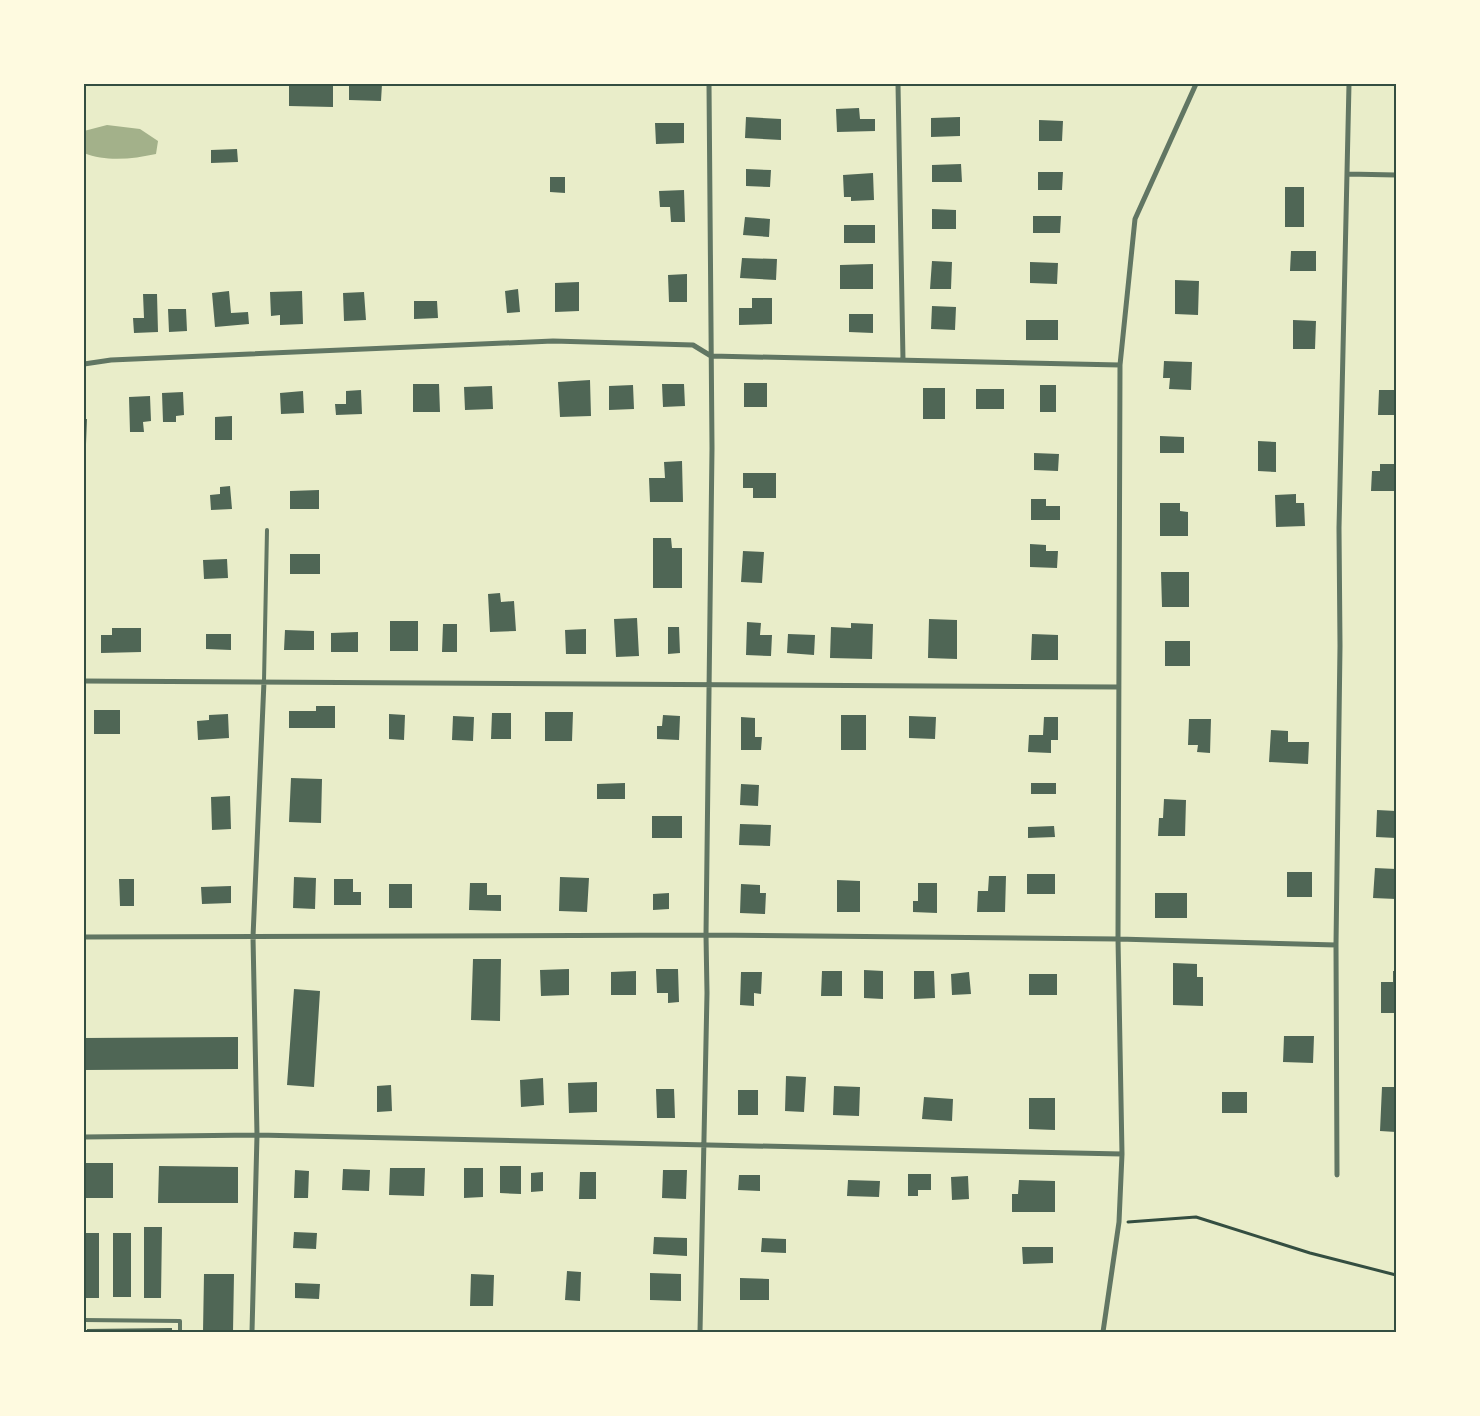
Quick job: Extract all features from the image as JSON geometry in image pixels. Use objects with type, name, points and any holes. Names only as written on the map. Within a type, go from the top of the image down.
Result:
[{"type":"street","points":[[700,1332],[707,993],[708,684],[712,448],[709,84]]},
{"type":"street","points":[[898,84],[903,360]]},
{"type":"street","points":[[1103,1332],[1119,1222],[1122,1154],[1118,939],[1120,365],[1135,219],[1196,84]]},
{"type":"street","points":[[1337,1175],[1336,945],[1340,646],[1338,528],[1349,84]]},
{"type":"street","points":[[1347,174],[1396,175]]},
{"type":"street","points":[[84,364],[111,360],[553,341],[693,345],[711,356],[1120,365]]},
{"type":"street","points":[[84,681],[1118,687]]},
{"type":"street","points":[[252,1332],[257,1134],[253,938],[264,681]]},
{"type":"street","points":[[84,937],[253,938],[706,935],[1118,939],[1336,945]]},
{"type":"street","points":[[84,1138],[257,1134],[1122,1154]]},
{"type":"lane","points":[[264,681],[267,530]]},
{"type":"lane","points":[[84,1320],[180,1320],[180,1332]]},
{"type":"path","points":[[1119,1222],[1196,1217],[1310,1253],[1396,1275]]},
{"type":"shaded area","points":[[107,125],[140,129],[158,141],[156,154],[110,159],[84,153],[84,131]]},
{"type":"building","points":[[289,84],[333,84],[333,107],[289,106]]},
{"type":"building","points":[[349,84],[382,84],[381,101],[349,100]]},
{"type":"building","points":[[859,108],[860,119],[875,119],[875,131],[837,132],[836,109]]},
{"type":"building","points":[[746,117],[781,119],[781,140],[745,138]]},
{"type":"building","points":[[960,117],[960,136],[931,137],[931,118]]},
{"type":"building","points":[[1039,120],[1063,121],[1062,141],[1039,141]]},
{"type":"building","points":[[655,123],[684,123],[684,143],[656,144]]},
{"type":"building","points":[[237,149],[238,162],[211,163],[211,150]]},
{"type":"building","points":[[961,164],[962,182],[932,182],[932,165]]},
{"type":"building","points":[[746,169],[771,170],[770,187],[746,186]]},
{"type":"building","points":[[1038,172],[1063,172],[1062,190],[1038,190]]},
{"type":"building","points":[[873,173],[874,200],[851,201],[851,197],[844,197],[843,175]]},
{"type":"building","points":[[550,177],[565,177],[565,193],[550,192]]},
{"type":"building","points":[[1285,187],[1304,187],[1304,227],[1285,227]]},
{"type":"building","points":[[684,190],[685,222],[671,222],[670,207],[660,207],[659,191]]},
{"type":"building","points":[[932,209],[956,210],[956,229],[932,229]]},
{"type":"building","points":[[1033,216],[1061,216],[1060,233],[1033,233]]},
{"type":"building","points":[[745,217],[770,219],[769,237],[743,235]]},
{"type":"building","points":[[844,225],[875,225],[875,243],[844,243]]},
{"type":"building","points":[[1291,251],[1316,251],[1316,271],[1290,271]]},
{"type":"building","points":[[742,258],[777,259],[776,280],[740,278]]},
{"type":"building","points":[[932,261],[952,262],[951,289],[930,289]]},
{"type":"building","points":[[1030,262],[1058,263],[1057,284],[1030,283]]},
{"type":"building","points":[[873,264],[873,289],[840,289],[840,265]]},
{"type":"building","points":[[687,274],[687,302],[669,302],[668,275]]},
{"type":"building","points":[[1175,280],[1199,281],[1198,315],[1175,314]]},
{"type":"building","points":[[579,282],[579,311],[555,312],[555,283]]},
{"type":"building","points":[[518,289],[520,312],[507,313],[505,291]]},
{"type":"building","points":[[229,291],[231,313],[248,312],[249,324],[215,327],[212,293]]},
{"type":"building","points":[[302,291],[303,324],[280,325],[280,315],[271,316],[270,292]]},
{"type":"building","points":[[364,292],[366,320],[344,321],[343,293]]},
{"type":"building","points":[[143,294],[157,294],[158,332],[134,333],[133,318],[144,318]]},
{"type":"building","points":[[752,298],[772,298],[772,324],[739,325],[739,308],[752,308]]},
{"type":"building","points":[[414,301],[437,301],[438,318],[414,319]]},
{"type":"building","points":[[932,306],[956,307],[955,330],[931,329]]},
{"type":"building","points":[[168,309],[186,309],[187,331],[169,332]]},
{"type":"building","points":[[849,314],[873,314],[873,333],[849,332]]},
{"type":"building","points":[[1026,320],[1058,320],[1058,340],[1026,340]]},
{"type":"building","points":[[1293,320],[1316,321],[1315,349],[1293,349]]},
{"type":"building","points":[[1164,361],[1192,362],[1191,390],[1169,389],[1170,378],[1163,378]]},
{"type":"building","points":[[590,380],[591,416],[560,417],[558,382]]},
{"type":"building","points":[[744,383],[767,383],[767,407],[744,407]]},
{"type":"building","points":[[413,384],[439,384],[440,412],[413,412]]},
{"type":"building","points":[[662,384],[684,384],[685,406],[663,407]]},
{"type":"building","points":[[633,385],[634,409],[609,410],[609,386]]},
{"type":"building","points":[[1040,385],[1056,385],[1056,412],[1040,412]]},
{"type":"building","points":[[492,386],[493,409],[465,410],[464,387]]},
{"type":"building","points":[[923,388],[945,388],[945,419],[923,419]]},
{"type":"building","points":[[976,389],[1004,389],[1004,409],[976,409]]},
{"type":"building","points":[[361,390],[362,414],[336,415],[335,404],[346,404],[346,391]]},
{"type":"building","points":[[1379,390],[1396,390],[1396,415],[1378,415]]},
{"type":"building","points":[[303,391],[304,413],[281,414],[280,393]]},
{"type":"building","points":[[183,392],[184,415],[176,416],[176,422],[163,422],[162,393]]},
{"type":"building","points":[[150,396],[151,421],[143,422],[144,432],[130,432],[129,397]]},
{"type":"building","points":[[232,416],[232,440],[215,440],[215,417]]},
{"type":"building","points":[[84,419],[87,419],[86,444],[84,444]]},
{"type":"building","points":[[1160,436],[1184,437],[1184,453],[1160,453]]},
{"type":"building","points":[[1258,441],[1276,442],[1276,472],[1258,471]]},
{"type":"building","points":[[1034,453],[1059,454],[1058,471],[1034,470]]},
{"type":"building","points":[[682,461],[683,502],[650,502],[649,478],[665,478],[664,462]]},
{"type":"building","points":[[1380,464],[1396,464],[1396,491],[1371,491],[1372,471],[1380,471]]},
{"type":"building","points":[[743,473],[776,473],[776,498],[753,498],[753,488],[743,488]]},
{"type":"building","points":[[230,486],[232,509],[211,510],[210,495],[220,494],[220,487]]},
{"type":"building","points":[[319,490],[319,509],[290,509],[290,491]]},
{"type":"building","points":[[1296,494],[1296,503],[1304,503],[1305,526],[1276,527],[1275,495]]},
{"type":"building","points":[[1031,499],[1046,499],[1046,506],[1060,506],[1060,520],[1031,520]]},
{"type":"building","points":[[1160,503],[1180,503],[1180,511],[1188,512],[1188,536],[1160,536]]},
{"type":"building","points":[[653,538],[671,538],[672,548],[682,548],[682,588],[653,588]]},
{"type":"building","points":[[1030,544],[1046,545],[1046,551],[1058,551],[1057,568],[1030,567]]},
{"type":"building","points":[[743,551],[764,552],[762,583],[741,582]]},
{"type":"building","points":[[290,554],[320,554],[320,574],[290,574]]},
{"type":"building","points":[[227,559],[228,578],[204,579],[203,560]]},
{"type":"building","points":[[1161,572],[1189,572],[1189,607],[1162,607]]},
{"type":"building","points":[[500,593],[501,602],[514,601],[516,631],[490,632],[488,594]]},
{"type":"building","points":[[637,618],[639,656],[616,657],[614,619]]},
{"type":"building","points":[[929,619],[957,620],[957,659],[928,658]]},
{"type":"building","points":[[390,621],[418,621],[418,651],[390,651]]},
{"type":"building","points":[[747,622],[761,623],[760,635],[772,635],[771,656],[746,655]]},
{"type":"building","points":[[851,623],[873,624],[872,659],[830,658],[831,627],[851,628]]},
{"type":"building","points":[[443,624],[457,624],[457,652],[442,652]]},
{"type":"building","points":[[668,627],[679,627],[680,653],[668,654]]},
{"type":"building","points":[[112,628],[141,628],[141,652],[101,653],[101,635],[112,635]]},
{"type":"building","points":[[586,629],[586,654],[566,654],[565,630]]},
{"type":"building","points":[[285,630],[314,631],[314,650],[284,650]]},
{"type":"building","points":[[358,632],[358,652],[331,652],[331,633]]},
{"type":"building","points":[[206,634],[231,634],[231,650],[206,649]]},
{"type":"building","points":[[788,634],[815,635],[814,655],[787,653]]},
{"type":"building","points":[[1032,634],[1058,635],[1058,660],[1031,660]]},
{"type":"building","points":[[1165,641],[1190,641],[1190,666],[1165,666]]},
{"type":"building","points":[[316,706],[335,706],[335,728],[289,728],[289,711],[316,711]]},
{"type":"building","points":[[94,710],[120,710],[120,734],[94,734]]},
{"type":"building","points":[[545,712],[573,712],[572,741],[545,741]]},
{"type":"building","points":[[492,713],[511,713],[511,739],[491,739]]},
{"type":"building","points":[[228,714],[229,738],[198,740],[197,721],[209,720],[209,715]]},
{"type":"building","points":[[389,714],[405,715],[404,740],[389,739]]},
{"type":"building","points":[[663,715],[680,716],[679,740],[657,739],[657,726],[662,726]]},
{"type":"building","points":[[841,715],[866,715],[866,750],[841,750]]},
{"type":"building","points":[[453,716],[474,717],[473,741],[452,740]]},
{"type":"building","points":[[909,716],[936,717],[935,739],[909,738]]},
{"type":"building","points":[[741,717],[755,718],[755,737],[762,737],[761,750],[741,750]]},
{"type":"building","points":[[1044,717],[1058,717],[1058,740],[1051,740],[1051,753],[1028,752],[1029,735],[1043,735]]},
{"type":"building","points":[[1189,719],[1211,719],[1210,753],[1197,752],[1198,745],[1188,745]]},
{"type":"building","points":[[1271,730],[1288,731],[1288,742],[1309,742],[1308,764],[1269,762]]},
{"type":"building","points":[[291,778],[322,779],[321,823],[289,822]]},
{"type":"building","points":[[625,783],[625,799],[597,799],[597,784]]},
{"type":"building","points":[[1031,783],[1056,783],[1056,794],[1031,794]]},
{"type":"building","points":[[741,784],[759,785],[758,806],[740,805]]},
{"type":"building","points":[[230,796],[231,829],[212,830],[211,797]]},
{"type":"building","points":[[1164,799],[1186,800],[1185,836],[1158,836],[1159,818],[1163,818]]},
{"type":"building","points":[[1377,810],[1396,811],[1396,838],[1376,837]]},
{"type":"building","points":[[652,816],[682,816],[682,838],[652,838]]},
{"type":"building","points":[[740,824],[771,825],[770,846],[739,845]]},
{"type":"building","points":[[1054,826],[1055,837],[1028,838],[1028,827]]},
{"type":"building","points":[[1375,868],[1396,869],[1396,899],[1373,898]]},
{"type":"building","points":[[1287,872],[1312,872],[1312,897],[1287,897]]},
{"type":"building","points":[[1027,874],[1055,874],[1055,894],[1027,894]]},
{"type":"building","points":[[989,876],[1006,876],[1005,912],[977,912],[978,891],[988,891]]},
{"type":"building","points":[[294,877],[316,878],[315,909],[293,908]]},
{"type":"building","points":[[560,877],[589,878],[587,912],[559,911]]},
{"type":"building","points":[[119,879],[134,879],[134,906],[120,906]]},
{"type":"building","points":[[334,879],[353,879],[353,892],[361,892],[361,905],[334,905]]},
{"type":"building","points":[[837,880],[860,881],[860,912],[837,912]]},
{"type":"building","points":[[470,883],[487,883],[487,895],[501,895],[501,911],[469,910]]},
{"type":"building","points":[[918,883],[937,883],[937,913],[913,912],[913,901],[918,901]]},
{"type":"building","points":[[389,884],[412,884],[412,908],[389,908]]},
{"type":"building","points":[[741,884],[760,885],[760,893],[766,893],[765,914],[740,913]]},
{"type":"building","points":[[231,886],[231,903],[202,904],[201,887]]},
{"type":"building","points":[[669,893],[669,909],[653,910],[653,894]]},
{"type":"building","points":[[1155,893],[1187,893],[1187,918],[1155,918]]},
{"type":"building","points":[[473,959],[501,959],[500,1021],[471,1020]]},
{"type":"building","points":[[1173,963],[1197,964],[1197,977],[1203,977],[1203,1006],[1173,1005]]},
{"type":"building","points":[[569,969],[569,995],[541,996],[540,970]]},
{"type":"building","points":[[656,969],[678,969],[679,1002],[668,1003],[668,993],[657,993]]},
{"type":"building","points":[[864,970],[883,971],[883,999],[864,998]]},
{"type":"building","points":[[636,971],[636,995],[611,995],[611,972]]},
{"type":"building","points":[[822,971],[842,971],[842,996],[821,996]]},
{"type":"building","points":[[914,971],[934,971],[935,998],[914,999]]},
{"type":"building","points":[[1393,971],[1396,971],[1396,1013],[1381,1013],[1381,982],[1393,982]]},
{"type":"building","points":[[741,972],[762,972],[761,994],[754,993],[754,1006],[740,1005]]},
{"type":"building","points":[[969,972],[971,994],[952,995],[951,974]]},
{"type":"building","points":[[1029,974],[1057,974],[1057,995],[1029,995]]},
{"type":"building","points":[[294,989],[320,991],[314,1087],[287,1085]]},
{"type":"building","points":[[1284,1036],[1314,1036],[1313,1063],[1283,1062]]},
{"type":"building","points":[[238,1037],[238,1069],[84,1070],[84,1038]]},
{"type":"building","points":[[786,1076],[806,1077],[804,1112],[785,1111]]},
{"type":"building","points":[[543,1078],[544,1105],[521,1107],[520,1080]]},
{"type":"building","points":[[597,1082],[597,1112],[569,1113],[568,1083]]},
{"type":"building","points":[[391,1085],[392,1111],[377,1112],[377,1086]]},
{"type":"building","points":[[834,1086],[860,1087],[859,1116],[833,1115]]},
{"type":"building","points":[[1382,1087],[1396,1087],[1396,1132],[1380,1131]]},
{"type":"building","points":[[656,1089],[674,1089],[675,1118],[657,1118]]},
{"type":"building","points":[[738,1090],[758,1090],[758,1115],[738,1115]]},
{"type":"building","points":[[1222,1092],[1247,1092],[1247,1113],[1222,1113]]},
{"type":"building","points":[[924,1097],[953,1099],[952,1121],[922,1119]]},
{"type":"building","points":[[1029,1098],[1055,1098],[1055,1130],[1029,1129]]},
{"type":"building","points":[[84,1163],[113,1163],[113,1198],[84,1198]]},
{"type":"building","points":[[159,1166],[238,1167],[238,1203],[158,1203]]},
{"type":"building","points":[[500,1166],[521,1166],[521,1194],[500,1193]]},
{"type":"building","points":[[390,1168],[425,1168],[424,1196],[389,1195]]},
{"type":"building","points":[[464,1168],[483,1168],[483,1197],[464,1198]]},
{"type":"building","points":[[343,1169],[370,1170],[369,1191],[342,1190]]},
{"type":"building","points":[[295,1170],[309,1171],[308,1198],[294,1198]]},
{"type":"building","points":[[663,1170],[687,1170],[686,1199],[662,1198]]},
{"type":"building","points":[[543,1172],[543,1191],[531,1192],[531,1173]]},
{"type":"building","points":[[580,1172],[596,1172],[596,1199],[579,1199]]},
{"type":"building","points":[[908,1174],[931,1174],[931,1190],[918,1190],[918,1196],[908,1196]]},
{"type":"building","points":[[739,1175],[760,1175],[760,1191],[738,1190]]},
{"type":"building","points":[[968,1176],[969,1199],[952,1200],[951,1177]]},
{"type":"building","points":[[848,1180],[880,1181],[879,1197],[847,1196]]},
{"type":"building","points":[[1019,1180],[1055,1181],[1055,1212],[1012,1212],[1012,1194],[1018,1194]]},
{"type":"building","points":[[144,1227],[162,1227],[161,1298],[144,1298]]},
{"type":"building","points":[[294,1232],[317,1233],[316,1249],[293,1248]]},
{"type":"building","points":[[84,1233],[99,1233],[99,1298],[84,1298]]},
{"type":"building","points":[[113,1233],[131,1233],[131,1297],[113,1297]]},
{"type":"building","points":[[654,1237],[687,1238],[687,1256],[653,1254]]},
{"type":"building","points":[[762,1238],[786,1239],[786,1253],[761,1252]]},
{"type":"building","points":[[1022,1247],[1053,1247],[1053,1263],[1023,1264]]},
{"type":"building","points":[[567,1271],[581,1272],[580,1301],[565,1300]]},
{"type":"building","points":[[650,1273],[681,1274],[681,1301],[650,1300]]},
{"type":"building","points":[[204,1274],[234,1274],[233,1332],[203,1332]]},
{"type":"building","points":[[471,1274],[494,1275],[493,1306],[470,1306]]},
{"type":"building","points":[[740,1278],[769,1279],[769,1300],[740,1300]]},
{"type":"building","points":[[295,1283],[320,1284],[319,1299],[295,1298]]},
{"type":"building","points":[[172,1328],[172,1332],[87,1332],[87,1329]]},
{"type":"building","points":[[840,1330],[864,1330],[864,1332],[840,1332]]}]
